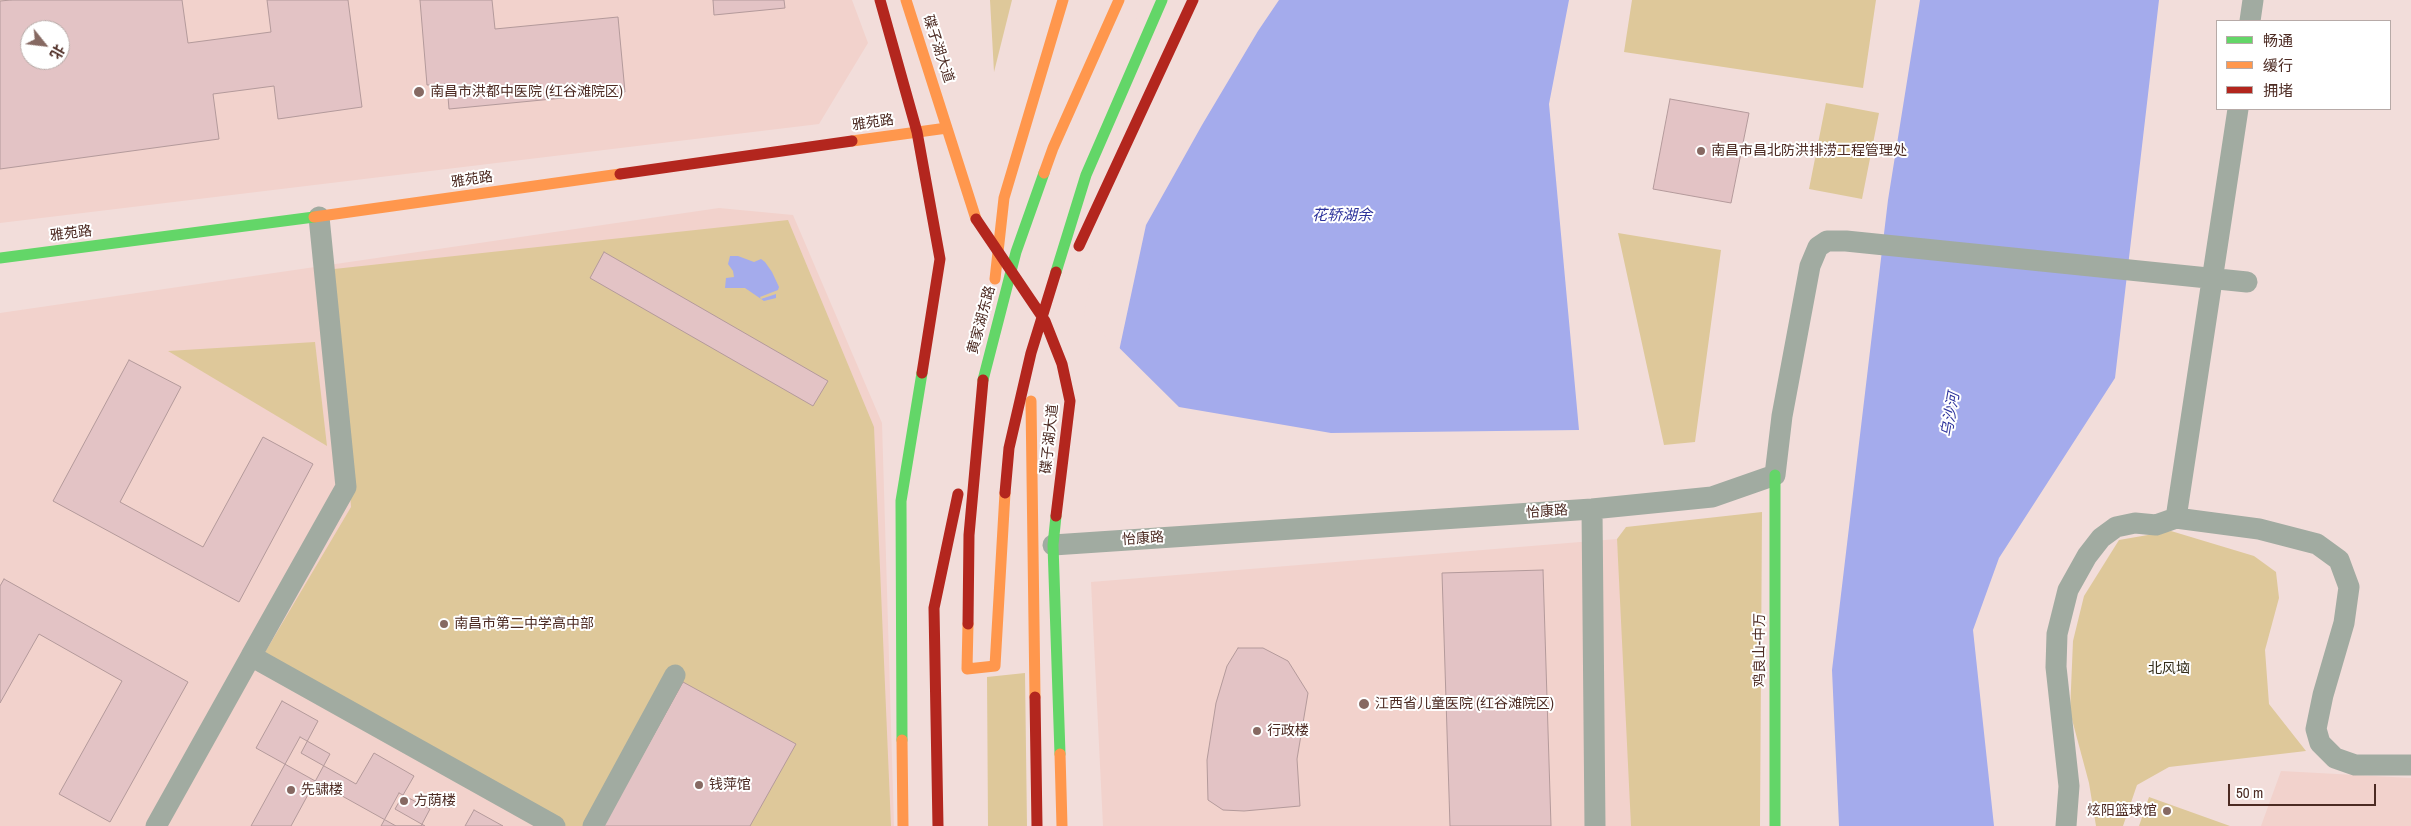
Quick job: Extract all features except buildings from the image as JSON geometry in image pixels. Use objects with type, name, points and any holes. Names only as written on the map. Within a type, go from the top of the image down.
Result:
[{"type":"main road","points":[[880,0],[917,132],[940,259],[901,501],[903,826]]},
{"type":"main road","name":"碟子湖大道","points":[[906,0],[973,215],[1045,322],[1062,364],[1070,401],[1053,545],[1062,826]]},
{"type":"main road","points":[[938,826],[934,608],[984,372],[1004,198],[1063,0]]},
{"type":"main road","name":"黄家湖东路","points":[[1031,353],[1009,448],[1001,545],[995,666],[967,669],[969,535],[984,372],[1016,252],[1053,148],[1119,0]]},
{"type":"main road","points":[[1037,826],[1032,603],[1031,353],[1086,175],[1162,0]]},
{"type":"main road","points":[[1031,353],[1193,0]]},
{"type":"main road","name":"雅苑路","points":[[0,258],[319,217],[947,128]]},
{"type":"main road","name":"鸡良山-中万","points":[[1775,475],[1775,826]]},
{"type":"street","points":[[2250,20],[2253,0]]},
{"type":"street","points":[[2176,518],[2214,278],[2238,110]]},
{"type":"street","points":[[156,826],[346,487],[319,217]]},
{"type":"street","points":[[1775,475],[1782,416],[1810,266],[1818,247],[1827,241],[1846,240],[2247,282]]},
{"type":"street","name":"怡康路","points":[[1053,545],[1592,509],[1712,497],[1775,475]]},
{"type":"street","points":[[1592,509],[1595,826]]},
{"type":"street","points":[[2066,826],[2069,786],[2056,667],[2057,634],[2068,590],[2092,550],[2101,538],[2116,527],[2135,523],[2156,525],[2176,518],[2275,533],[2317,544],[2339,560],[2349,587],[2344,623],[2322,695],[2316,729],[2320,743],[2335,758],[2355,765],[2411,765]]},
{"type":"street","points":[[250,656],[555,826]]},
{"type":"street","points":[[593,826],[675,675]]},
{"type":"shaded area","name":"南昌市洪都中医院 (红谷滩院区)","points":[[0,0],[852,0],[868,43],[819,124],[0,223]]},
{"type":"shaded area","name":"南昌市第二中学高中部","points":[[719,208],[793,215],[882,423],[894,826],[0,826],[0,313]]},
{"type":"shaded area","name":"江西省儿童医院 (红谷滩院区)","points":[[1617,539],[1640,826],[1103,826],[1091,582]]},
{"type":"shaded area","points":[[2281,771],[2411,778],[2411,826],[2261,826]]},
{"type":"green space","points":[[990,0],[1012,0],[994,72]]},
{"type":"green space","points":[[1632,0],[1876,0],[1863,88],[1624,52]]},
{"type":"green space","points":[[1826,103],[1879,113],[1862,199],[1809,189]]},
{"type":"green space","points":[[788,220],[874,427],[891,826],[566,826],[264,654],[351,507],[334,269]]},
{"type":"green space","points":[[1618,233],[1721,250],[1695,442],[1664,445]]},
{"type":"green space","points":[[315,342],[327,446],[168,351]]},
{"type":"green space","points":[[1762,512],[1760,826],[1631,826],[1617,539],[1626,527]]},
{"type":"green space","name":"北风垴","points":[[2171,531],[2254,556],[2276,572],[2279,598],[2265,650],[2269,704],[2306,751],[2169,767],[2137,785],[2123,826],[2096,826],[2089,783],[2070,712],[2073,641],[2084,596],[2119,540]]},
{"type":"green space","points":[[1025,673],[1027,826],[988,826],[987,677]]},
{"type":"green space","name":"炫阳篮球馆","points":[[2149,797],[2230,826],[2139,826]]},
{"type":"water","name":"花轿湖余","points":[[1142,0],[1569,0],[1549,104],[1579,430],[1331,433],[1179,407],[1086,315]]},
{"type":"water","name":"乌沙河","points":[[1920,0],[2159,0],[2115,378],[1999,558],[1973,630],[1994,826],[1839,826],[1832,670],[1888,200]]},
{"type":"water","points":[[730,256],[738,256],[754,262],[761,259],[772,272],[779,287],[778,290],[760,297],[761,299],[745,288],[725,288],[726,278],[734,277],[733,271],[728,264]]},
{"type":"water","points":[[776,294],[776,298],[764,301],[761,299]]},
{"type":"pier","points":[[1140,0],[1279,0],[1258,31],[1202,125],[1146,225],[1119,351],[1084,315]]},
{"type":"traffic: fast","points":[[1056,272],[1086,175],[1162,0]]},
{"type":"traffic: fast","points":[[983,380],[1016,252],[1044,173]]},
{"type":"traffic: fast","points":[[0,258],[314,217]]},
{"type":"traffic: fast","points":[[902,740],[901,501],[922,373]]},
{"type":"traffic: fast","points":[[1775,475],[1775,826]]},
{"type":"traffic: fast","points":[[1056,516],[1053,545],[1060,754]]},
{"type":"traffic: slow","points":[[906,0],[976,219]]},
{"type":"traffic: slow","points":[[995,279],[1004,198],[1063,0]]},
{"type":"traffic: slow","points":[[1044,173],[1053,148],[1119,0]]},
{"type":"traffic: slow","points":[[852,141],[947,128]]},
{"type":"traffic: slow","points":[[314,217],[620,174]]},
{"type":"traffic: slow","points":[[1031,401],[1035,697]]},
{"type":"traffic: slow","points":[[968,624],[967,669],[995,666],[1005,493]]},
{"type":"traffic: slow","points":[[902,740],[903,826]]},
{"type":"traffic: slow","points":[[1060,754],[1062,826]]},
{"type":"traffic: jam","points":[[880,0],[917,132],[940,259],[922,373]]},
{"type":"traffic: jam","points":[[1079,246],[1193,0]]},
{"type":"traffic: jam","points":[[620,174],[852,141]]},
{"type":"traffic: jam","points":[[976,219],[1045,321],[1062,364],[1070,401],[1056,516]]},
{"type":"traffic: jam","points":[[1005,493],[1009,448],[1031,353],[1056,272]]},
{"type":"traffic: jam","points":[[968,624],[969,535],[983,380]]},
{"type":"traffic: jam","points":[[938,826],[934,608],[958,494]]},
{"type":"traffic: jam","points":[[1035,697],[1037,826]]},
{"type":"place","name":"南昌市洪都中医院 (红谷滩院区)","points":[[419,92]]},
{"type":"place","name":"南昌市昌北防洪排涝工程管理处","points":[[1701,151]]},
{"type":"place","name":"南昌市第二中学高中部","points":[[444,624]]},
{"type":"place","name":"江西省儿童医院 (红谷滩院区)","points":[[1364,704]]},
{"type":"place","name":"行政楼","points":[[1257,731]]},
{"type":"place","name":"钱萍馆","points":[[699,785]]},
{"type":"place","name":"先骕楼","points":[[291,790]]},
{"type":"place","name":"方荫楼","points":[[404,801]]},
{"type":"place","name":"炫阳篮球馆","points":[[2167,811]]}]
